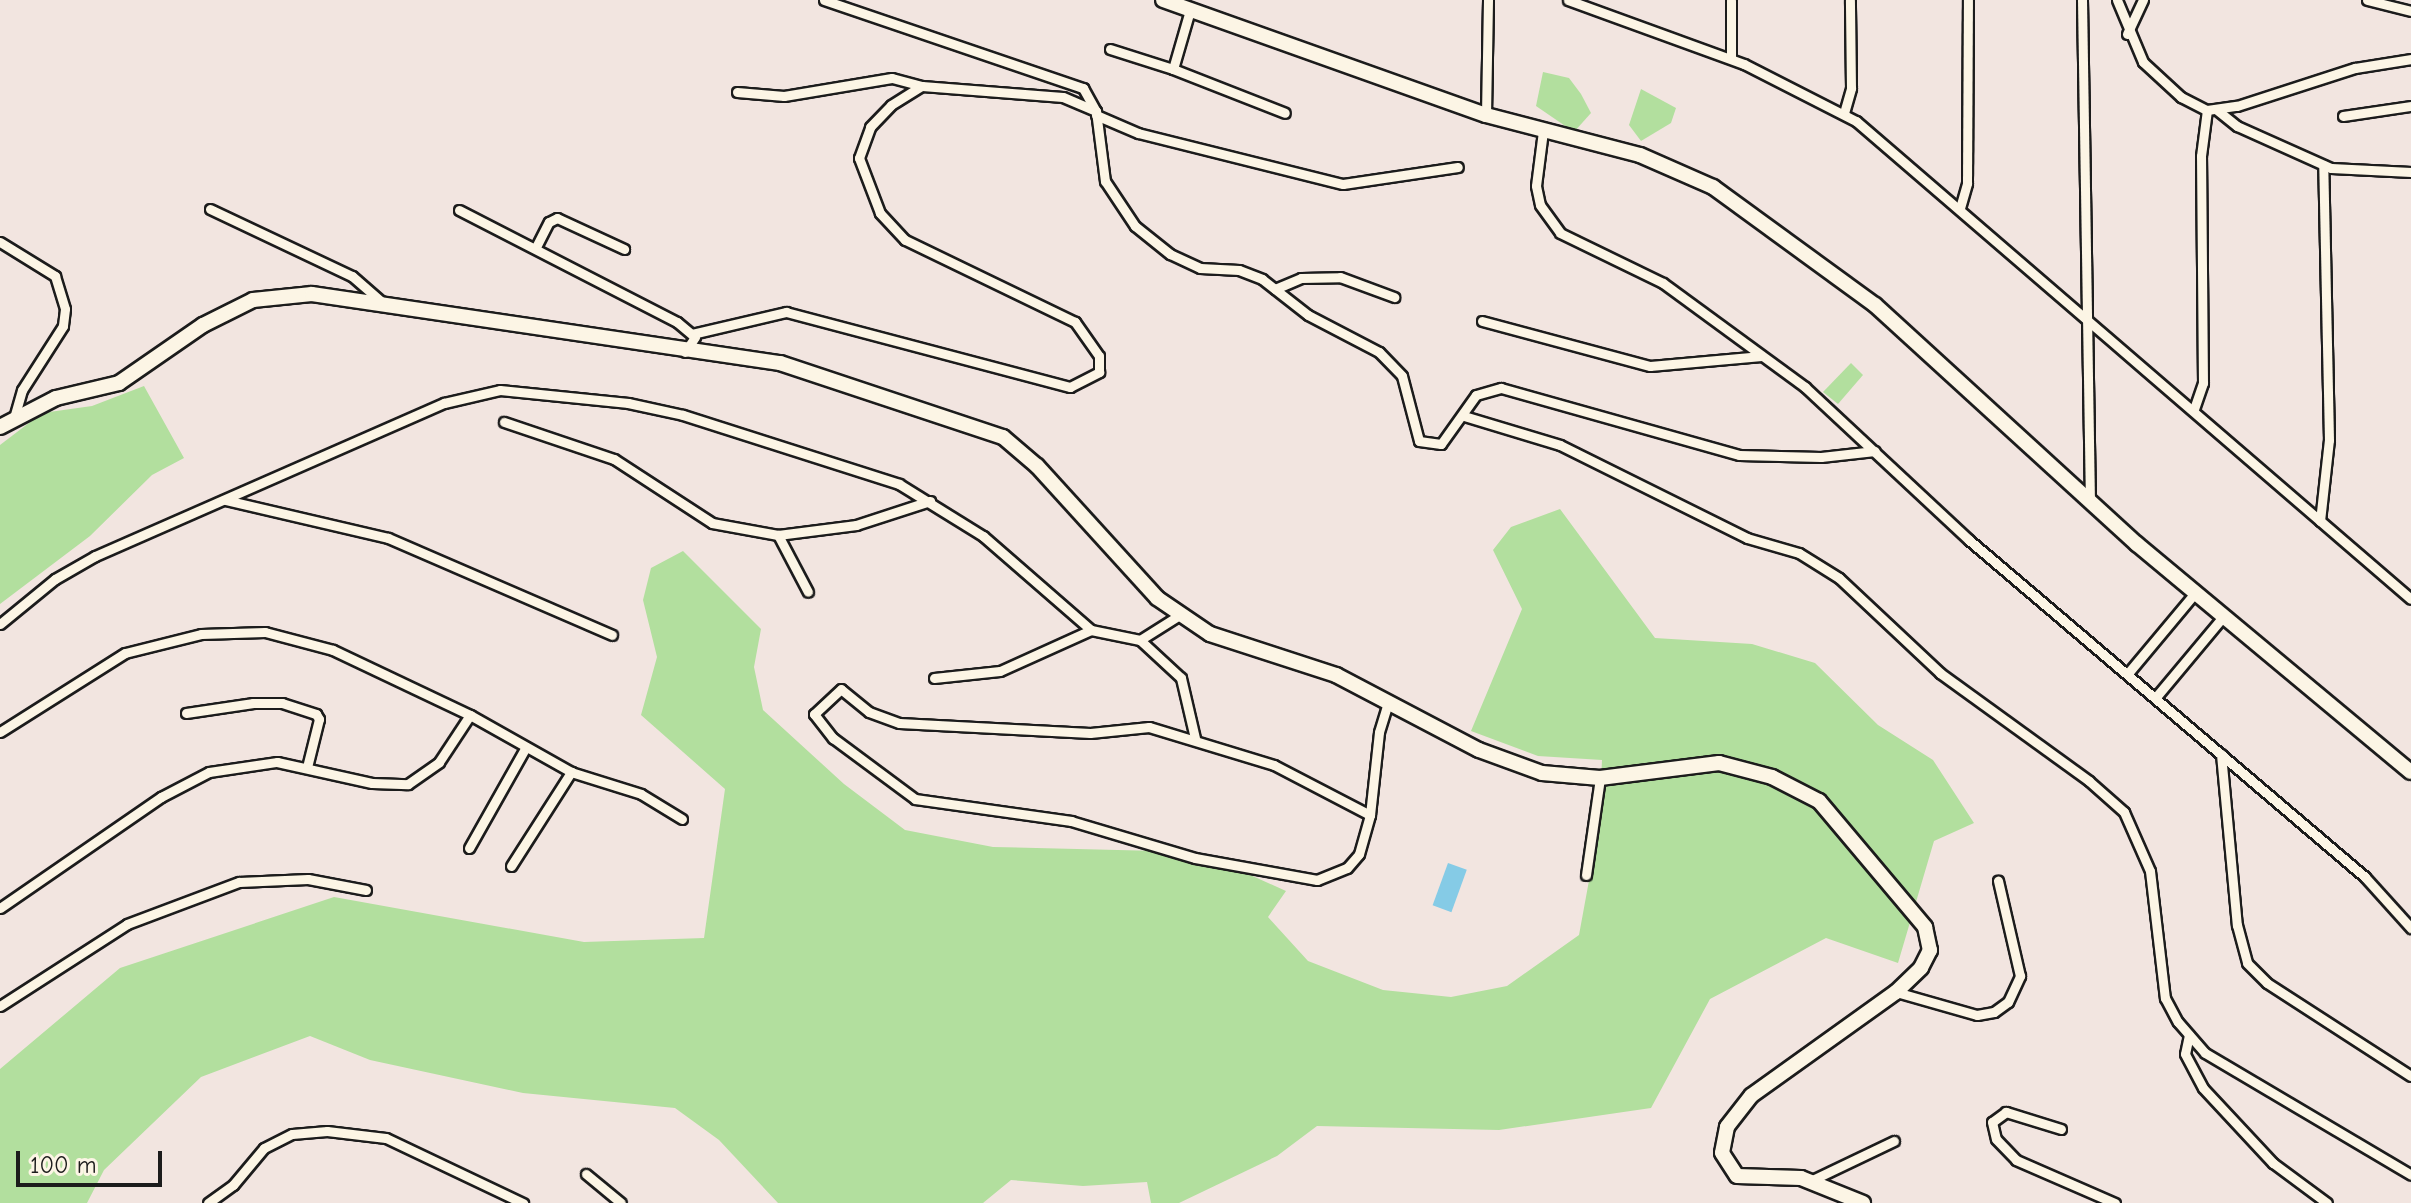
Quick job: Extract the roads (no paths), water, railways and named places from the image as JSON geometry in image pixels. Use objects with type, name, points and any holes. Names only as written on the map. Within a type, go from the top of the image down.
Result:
[{"type":"street","points":[[824,0],[1083,88],[1096,113],[1105,181],[1135,226],[1170,254],[1200,268],[1250,273],[1397,368],[1412,405],[1419,441],[1441,444],[1483,390],[1517,389],[1739,455],[1821,457],[1875,451]]},
{"type":"street","points":[[1163,0],[1486,115],[1668,164],[1737,203],[1875,305],[2090,503],[2411,772]]},
{"type":"street","points":[[1486,115],[1488,0]]},
{"type":"street","points":[[1568,0],[1731,58],[1844,113],[1960,208],[2411,599]]},
{"type":"street","points":[[1610,14],[1611,0]]},
{"type":"street","points":[[1731,0],[1731,58]]},
{"type":"street","points":[[1844,113],[1851,88],[1850,0]]},
{"type":"street","points":[[1960,208],[1967,183],[1968,0]]},
{"type":"street","points":[[2082,0],[2090,321],[2090,503]]},
{"type":"street","points":[[2117,0],[2127,34],[2150,70],[2190,103],[2212,110],[2237,126],[2323,165],[2351,173],[2411,172]]},
{"type":"street","points":[[2127,34],[2143,0]]},
{"type":"street","points":[[2367,0],[2411,11]]},
{"type":"street","points":[[1173,69],[1190,10]]},
{"type":"street","points":[[1110,49],[1173,69],[1285,113]]},
{"type":"street","points":[[2212,110],[2355,68],[2411,59]]},
{"type":"street","points":[[737,92],[784,96],[892,78],[922,86],[1063,97],[1138,133],[1343,184],[1458,167]]},
{"type":"street","points":[[692,334],[786,312],[1070,387],[1099,372],[1099,356],[1075,322],[905,240],[880,213],[859,158],[870,127],[891,105],[922,86]]},
{"type":"street","points":[[2343,116],[2411,106]]},
{"type":"street","points":[[2194,409],[2203,373],[2201,156],[2212,110]]},
{"type":"street","points":[[1543,131],[1536,186],[1549,222],[1571,240],[1663,283],[1820,399],[1969,540],[2129,672],[2365,877],[2411,928]]},
{"type":"street","points":[[2320,521],[2329,440],[2323,165]]},
{"type":"street","points":[[210,209],[352,276],[383,303]]},
{"type":"street","points":[[459,210],[622,290],[692,334],[695,338],[685,352]]},
{"type":"street","points":[[536,247],[549,222],[557,218],[624,249]]},
{"type":"street","points":[[0,242],[55,276],[65,309],[63,326],[22,390],[15,415]]},
{"type":"street","points":[[1275,289],[1301,278],[1340,277],[1394,297]]},
{"type":"street","points":[[0,427],[15,415],[56,398],[119,383],[203,325],[253,300],[312,294],[805,368],[1003,437],[1178,616],[1231,642],[1336,675],[1517,765],[1562,777],[1600,778],[1719,763],[1772,777],[1819,801],[1925,927],[1930,950],[1926,959],[1896,992],[1751,1096],[1723,1135],[1722,1153],[1737,1176],[1810,1181],[1863,1203]]},
{"type":"street","points":[[1482,321],[1650,366],[1762,356]]},
{"type":"street","points":[[0,624],[69,570],[444,403],[500,390],[628,403],[683,415],[899,484],[983,536],[1091,630],[1140,640],[1181,678],[1195,738]]},
{"type":"street","points":[[1464,416],[1560,445],[1747,538],[1814,561],[1868,602],[1940,673],[2112,800],[2132,825],[2146,860],[2165,998],[2189,1035],[2225,1068],[2411,1175]]},
{"type":"street","points":[[504,422],[614,459],[712,523],[778,535],[856,525],[930,501]]},
{"type":"street","points":[[223,499],[378,534],[612,635]]},
{"type":"street","points":[[778,535],[808,592]]},
{"type":"street","points":[[2129,672],[2195,593]]},
{"type":"street","points":[[1140,640],[1178,616]]},
{"type":"street","points":[[2156,697],[2223,617]]},
{"type":"street","points":[[934,678],[1000,671],[1091,630]]},
{"type":"street","points":[[0,732],[125,653],[227,631],[265,632],[333,650],[470,715],[571,772],[641,794],[682,819]]},
{"type":"street","points":[[1370,815],[1312,782],[1195,738],[1149,727],[1090,733],[899,723],[869,712],[841,689],[814,714],[833,738],[915,799],[1071,821],[1195,858],[1304,879],[1331,878],[1347,868],[1359,854],[1370,815],[1374,760],[1388,703]]},
{"type":"street","points":[[186,713],[253,703],[282,703],[316,714],[319,719],[307,767]]},
{"type":"street","points":[[0,908],[161,797],[209,772],[256,761],[307,767],[372,783],[408,784],[439,762],[470,715]]},
{"type":"street","points":[[469,848],[526,747]]},
{"type":"street","points":[[2221,754],[2237,925],[2247,963],[2267,983],[2411,1076]]},
{"type":"street","points":[[511,866],[571,772]]},
{"type":"street","points":[[1586,875],[1600,778]]},
{"type":"street","points":[[0,1006],[127,924],[239,882],[308,879],[366,890]]},
{"type":"street","points":[[1896,992],[1977,1015],[1994,1012],[2008,1002],[2020,976],[1998,881]]},
{"type":"street","points":[[2189,1035],[2185,1054],[2203,1088],[2265,1155],[2327,1203]]},
{"type":"street","points":[[2061,1129],[2006,1112],[1992,1122],[1996,1139],[2016,1160],[2115,1203]]},
{"type":"street","points":[[208,1203],[233,1185],[264,1148],[292,1134],[327,1131],[386,1138],[523,1203]]},
{"type":"street","points":[[1810,1181],[1894,1141]]},
{"type":"street","points":[[586,1174],[621,1203]]},
{"type":"water","points":[[1448,863],[1467,870],[1451,912],[1433,905]]}]
